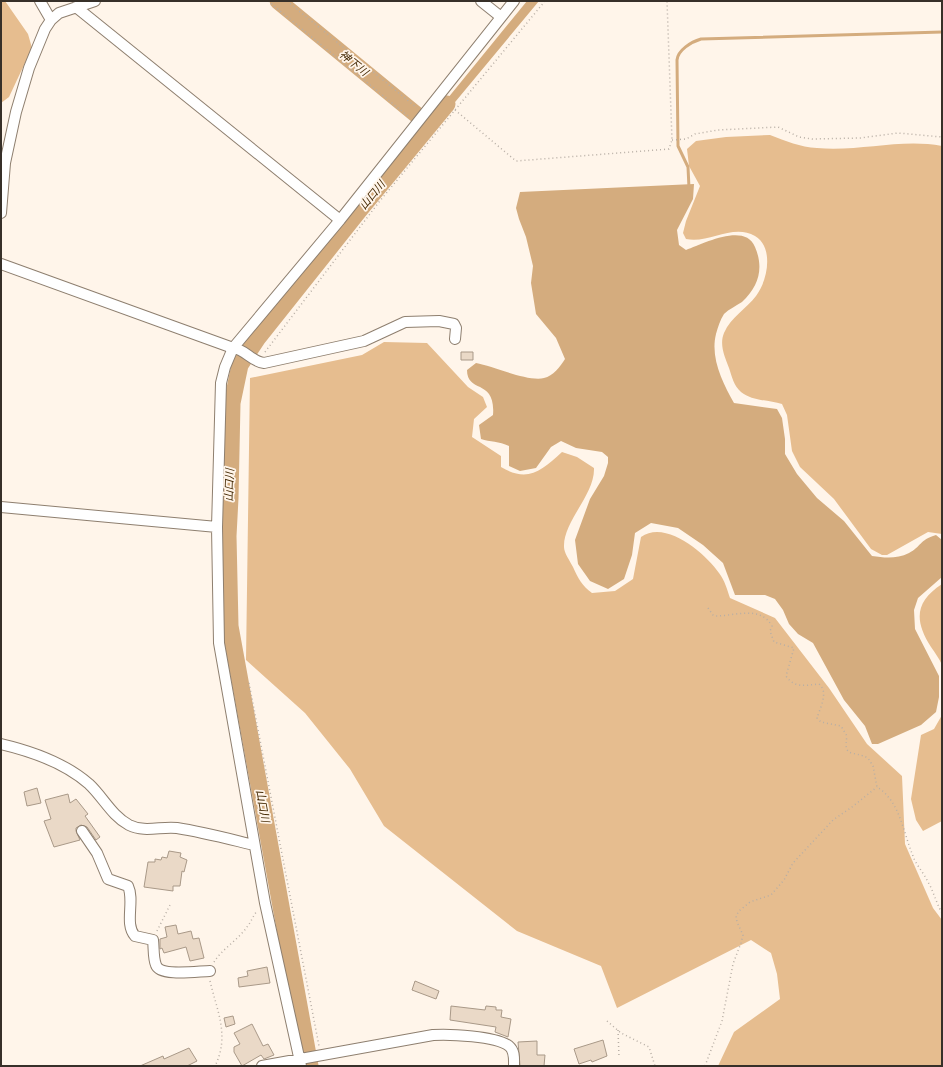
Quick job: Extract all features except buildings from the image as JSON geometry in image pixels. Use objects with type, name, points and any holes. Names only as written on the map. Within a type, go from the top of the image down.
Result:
[{"type":"street","points":[[40,1],[51,20]]},
{"type":"street","points":[[1,213],[5,163],[16,112],[29,68],[51,20],[59,13],[95,1]]},
{"type":"street","points":[[481,1],[501,17]]},
{"type":"street","points":[[301,1061],[265,903],[219,644],[217,527],[221,391],[225,367],[236,349],[514,1]]},
{"type":"street","points":[[76,7],[340,220]]},
{"type":"street","points":[[1,264],[236,349],[257,361],[364,341],[384,334],[405,322],[438,321],[454,324],[456,328],[454,339]]},
{"type":"street","points":[[1,507],[217,527]]},
{"type":"street","points":[[1,744],[21,749],[44,758],[78,776],[89,784],[114,814],[130,826],[140,829],[176,828],[254,845]]},
{"type":"street","points":[[82,831],[97,853],[108,879],[128,886],[131,892],[132,933],[135,936],[153,940],[156,965],[162,972],[210,970]]},
{"type":"street","points":[[262,1066],[301,1061],[318,1056],[433,1035],[449,1034],[501,1042],[510,1046],[514,1054],[514,1066]]},
{"type":"path","points":[[268,1],[420,118]]},
{"type":"path","points":[[287,1],[420,118]]},
{"type":"path","points":[[257,361],[379,202],[545,1]]},
{"type":"path","points":[[455,110],[516,160],[665,151],[671,146],[672,140],[667,1]]},
{"type":"path","points":[[672,140],[681,140],[705,132],[778,128],[799,137],[812,139],[860,138],[898,133],[942,137]]},
{"type":"path","points":[[708,608],[713,615],[716,616],[743,613],[756,614],[768,620],[772,626],[770,631],[774,642],[794,648],[786,676],[797,686],[819,684],[822,687],[824,694],[818,718],[821,722],[841,726],[845,730],[847,736],[845,747],[847,751],[852,754],[868,758],[874,766],[877,787],[886,793],[895,806],[913,857],[929,883],[936,903],[942,913]]},
{"type":"path","points":[[249,683],[318,1056]]},
{"type":"path","points":[[705,1066],[722,1022],[733,964],[743,935],[736,916],[739,911],[750,902],[771,895],[784,880],[793,863],[828,825],[877,787]]},
{"type":"path","points":[[215,1066],[222,1044],[222,1022],[214,998],[210,970],[218,956],[224,953],[247,927],[251,918],[265,903]]},
{"type":"path","points":[[153,940],[170,905]]},
{"type":"path","points":[[607,1021],[628,1038],[649,1047],[655,1066]]},
{"type":"path","points":[[618,1030],[619,1057]]},
{"type":"shaded area","points":[[1,1],[5,1],[28,34],[32,48],[9,97],[1,103]]},
{"type":"shaded area","points":[[527,1],[539,1],[436,125],[430,120]]},
{"type":"shaded area","points":[[770,135],[799,145],[817,148],[833,149],[896,144],[927,144],[942,146],[942,534],[928,532],[887,555],[882,555],[871,549],[834,499],[800,467],[792,451],[787,415],[782,404],[755,399],[745,395],[739,390],[734,381],[723,351],[722,342],[727,327],[752,301],[764,281],[767,256],[761,241],[755,236],[738,232],[695,240],[686,239],[683,233],[686,221],[700,186],[689,166],[687,149],[696,141],[726,137]]},
{"type":"shaded area","points":[[694,184],[693,199],[677,230],[679,245],[686,250],[723,237],[733,235],[742,236],[750,240],[758,255],[759,269],[756,283],[748,296],[742,302],[724,314],[716,334],[716,361],[722,379],[734,403],[777,409],[782,418],[785,439],[785,454],[797,474],[817,498],[844,521],[872,556],[886,558],[900,556],[913,551],[923,541],[930,537],[936,535],[942,540],[942,577],[918,598],[914,610],[915,629],[939,676],[939,697],[936,712],[921,725],[878,744],[872,744],[865,726],[844,700],[813,643],[798,634],[789,624],[783,610],[775,599],[765,595],[735,595],[723,563],[703,545],[678,528],[651,523],[635,533],[632,555],[624,579],[608,589],[590,581],[578,564],[575,540],[590,499],[604,476],[608,463],[608,457],[602,452],[576,448],[561,441],[551,447],[536,468],[520,471],[509,466],[509,446],[502,443],[481,439],[479,425],[493,415],[493,403],[486,391],[471,382],[468,377],[467,370],[476,363],[520,376],[537,379],[547,377],[553,373],[559,368],[565,359],[556,338],[536,314],[531,283],[533,266],[526,237],[516,208],[520,192]]},
{"type":"shaded area","points":[[384,342],[427,343],[468,387],[483,397],[487,407],[474,419],[472,437],[501,456],[501,467],[519,474],[534,473],[547,465],[562,452],[577,457],[594,468],[590,488],[568,527],[564,547],[566,554],[583,585],[592,593],[615,591],[633,579],[641,537],[651,533],[662,532],[673,535],[684,541],[713,565],[723,579],[730,598],[775,618],[829,688],[867,744],[902,776],[905,844],[933,908],[942,920],[942,1066],[718,1066],[734,1032],[780,999],[777,974],[771,953],[751,940],[617,1008],[601,966],[517,931],[384,826],[350,769],[305,713],[246,660],[250,378],[362,355]]},
{"type":"shaded area","points":[[942,584],[942,665],[925,637],[920,620],[920,612],[926,598]]},
{"type":"shaded area","points":[[942,715],[942,821],[923,831],[916,820],[911,799],[921,735],[934,729]]},
{"type":"waterway","name":"神下川","points":[[278,1],[429,125]]},
{"type":"waterway","points":[[689,188],[688,167],[678,146],[677,60],[682,50],[689,44],[701,39],[942,32]]},
{"type":"waterway","name":"山口川","points":[[310,1066],[230,626],[228,536],[232,403],[240,365],[257,339],[358,212],[447,104]]}]
